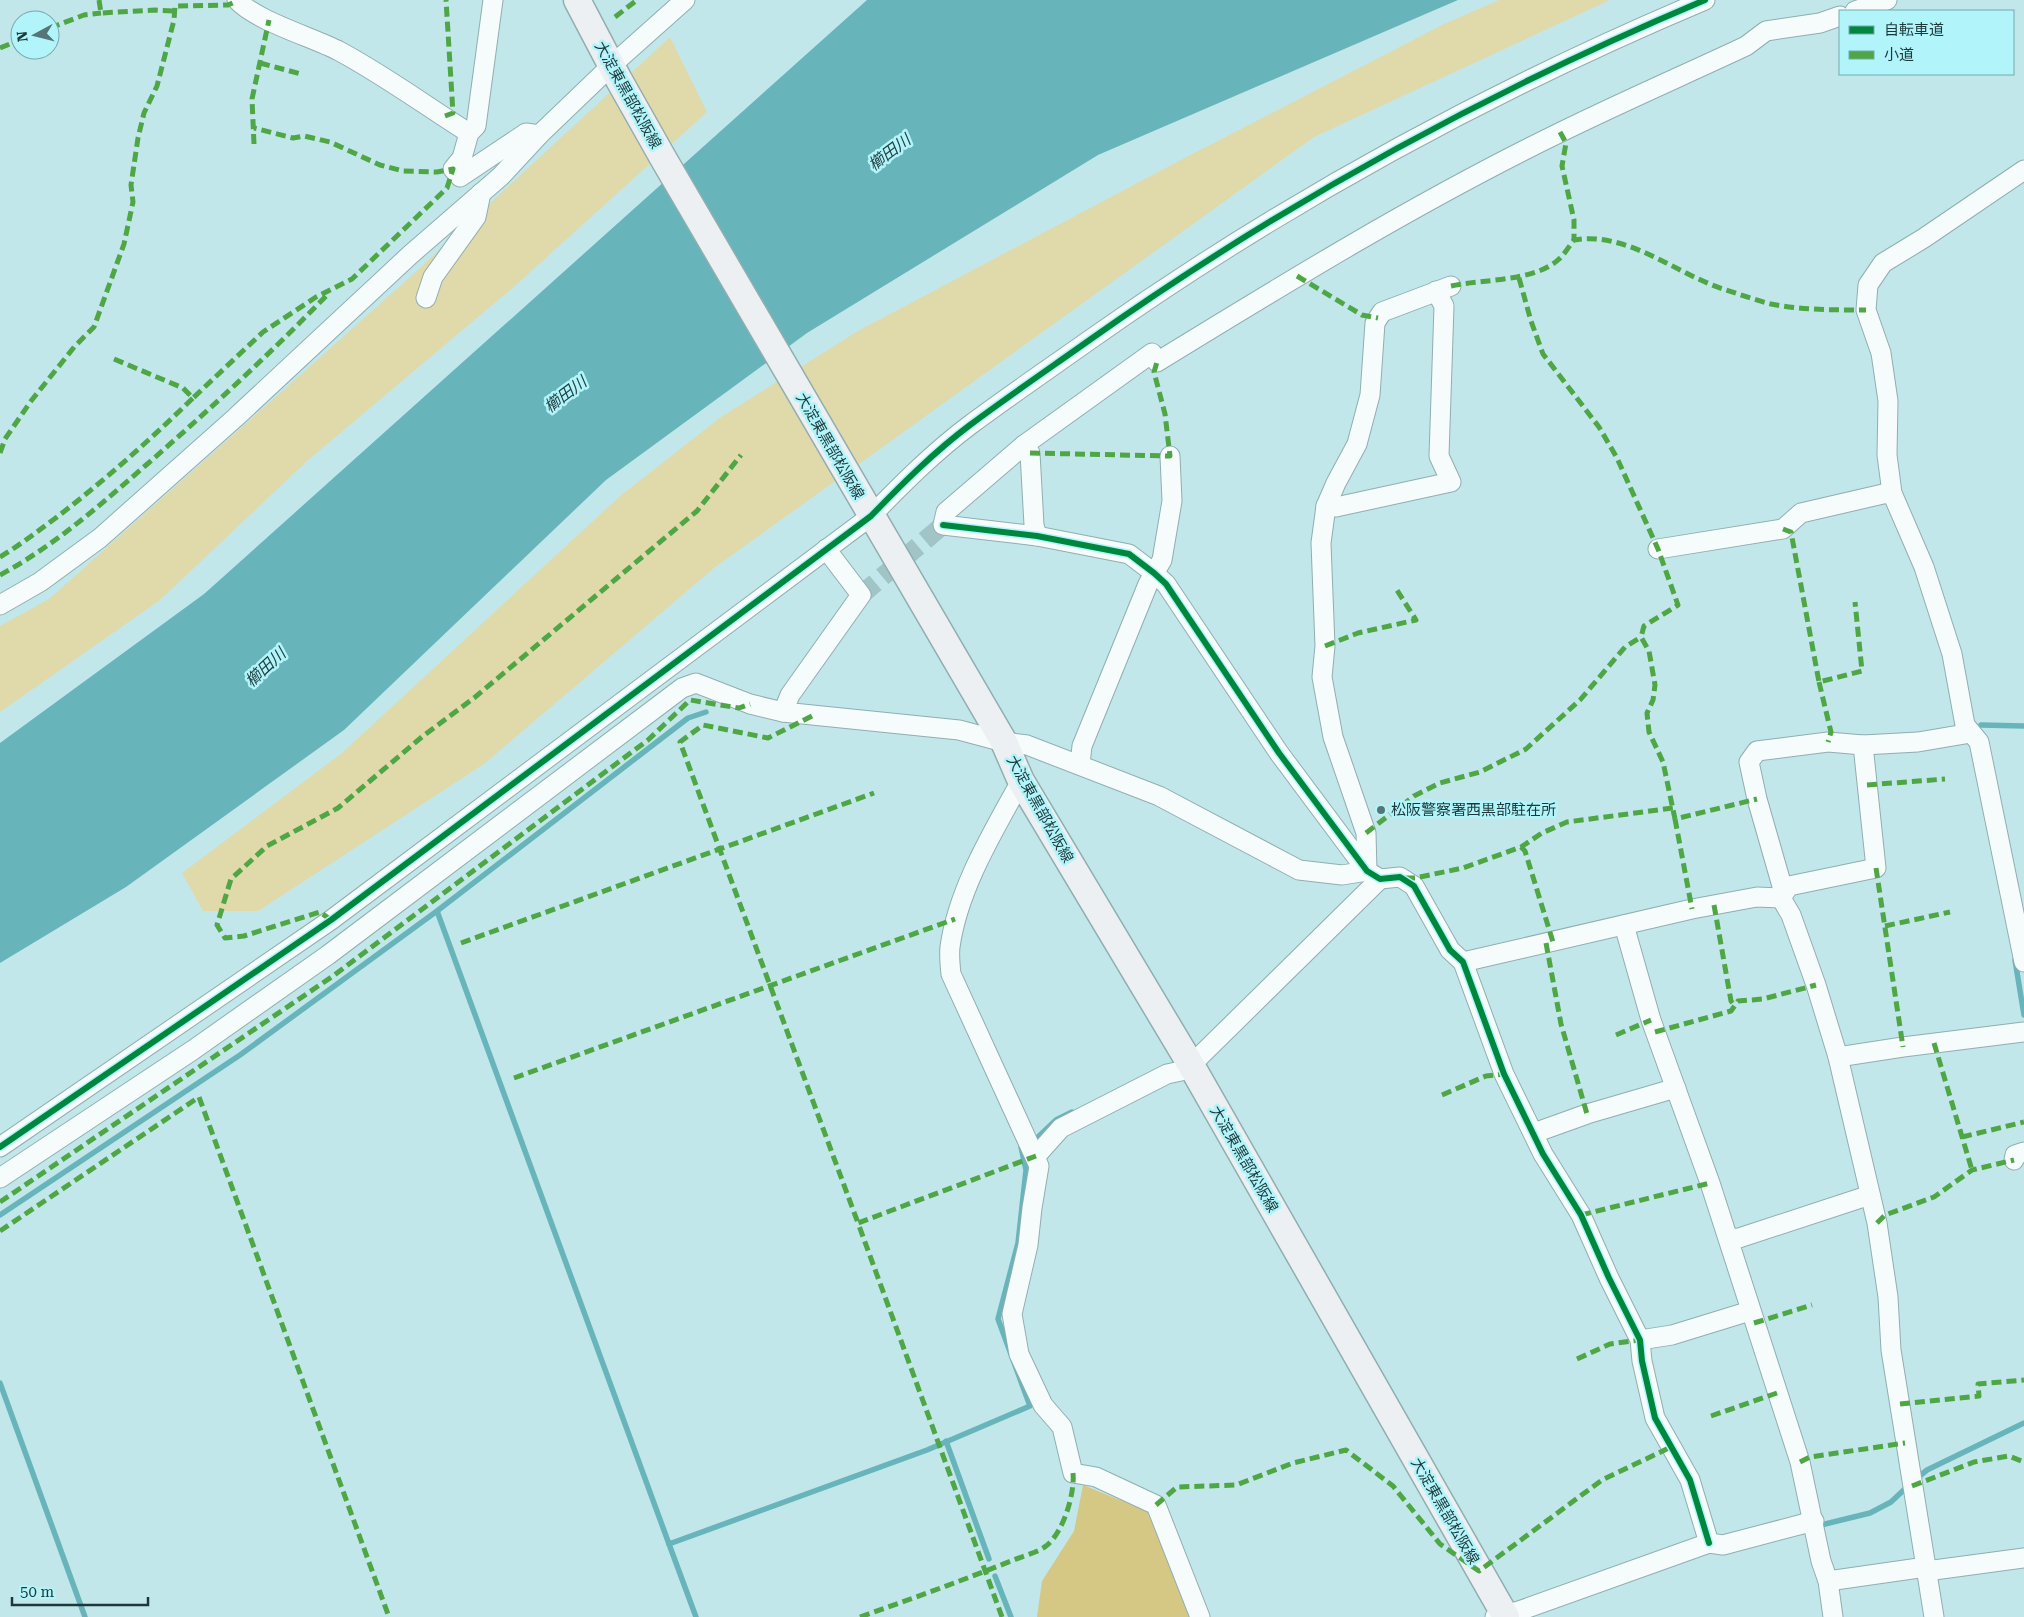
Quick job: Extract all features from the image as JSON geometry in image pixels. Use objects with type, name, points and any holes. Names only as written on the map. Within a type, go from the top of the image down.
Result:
[{"type":"main road","name":"大淀東黒部松阪線","points":[[577,0],[615,73],[1004,742],[1021,781],[1187,1059],[1502,1616]]},
{"type":"street","points":[[236,0],[254,13],[339,52],[469,133]]},
{"type":"street","points":[[493,0],[476,126],[469,133],[462,158],[453,170],[460,177],[526,133],[539,135]]},
{"type":"street","points":[[0,606],[40,582],[100,538],[235,418],[410,255],[501,176],[539,135],[615,73],[685,0]]},
{"type":"street","points":[[0,1147],[331,920],[826,549],[868,510],[906,481],[968,426],[1144,302],[1217,254],[1390,151],[1480,103],[1578,56],[1705,0]]},
{"type":"street","points":[[1858,10],[1887,0]]},
{"type":"street","points":[[1374,875],[1279,753],[1166,584],[1154,573],[1130,554],[1037,536],[943,525],[946,512],[1024,444],[1152,353],[1157,362],[1297,276],[1423,204],[1560,132],[1746,46],[1766,31],[1820,23],[1839,16]]},
{"type":"street","points":[[2024,170],[1924,238],[1883,263],[1868,285],[1866,310],[1881,352],[1888,401],[1887,455],[1892,493],[1924,567],[1952,654],[1965,725],[1979,742],[2024,962]]},
{"type":"street","points":[[426,298],[433,277],[476,217],[481,193]]},
{"type":"street","points":[[1326,506],[1336,507],[1451,482],[1439,456],[1443,288],[1382,312],[1375,323],[1370,395],[1357,444],[1326,506],[1321,543],[1325,646],[1322,677],[1333,736],[1366,833],[1374,875]]},
{"type":"street","points":[[1024,444],[1030,453],[1034,525],[1037,536]]},
{"type":"street","points":[[1080,764],[1082,746],[1148,584],[1162,560],[1172,502],[1170,456]]},
{"type":"street","points":[[1658,549],[1783,529],[1801,513],[1892,493]]},
{"type":"street","points":[[783,712],[790,695],[861,595],[826,549]]},
{"type":"street","points":[[0,1178],[193,1050],[328,955],[682,688],[696,683],[750,704],[783,712],[960,730],[1004,742],[1027,744],[1159,796],[1299,870],[1342,875],[1400,877],[1414,886],[1450,950],[1464,962],[1504,1074],[1543,1154],[1581,1215],[1609,1278],[1640,1340],[1642,1361],[1655,1418],[1690,1480],[1710,1543]]},
{"type":"street","points":[[1934,1617],[1891,1350],[1884,1263],[1870,1195],[1838,1057],[1816,985],[1791,915],[1781,898],[1782,886],[1757,799],[1750,762],[1757,751],[1828,742],[1862,745],[1918,742],[1970,732]]},
{"type":"street","points":[[1781,898],[1789,886],[1876,868],[1862,745]]},
{"type":"street","points":[[1021,781],[987,842],[962,900],[955,919],[950,949],[951,974],[1039,1166],[1028,1245],[1012,1314],[1019,1354],[1043,1405],[1062,1427],[1073,1473],[1096,1477],[1156,1505],[1200,1617]]},
{"type":"street","points":[[1036,1156],[1060,1128],[1167,1074],[1181,1071],[1187,1059],[1374,875]]},
{"type":"street","points":[[1464,962],[1624,924],[1757,897],[1781,898]]},
{"type":"street","points":[[1624,924],[1651,1020],[1729,1240],[1750,1311],[1800,1462],[1815,1525],[1821,1561],[1828,1581],[1833,1617]]},
{"type":"street","points":[[1838,1057],[1903,1046],[2024,1032]]},
{"type":"street","points":[[1534,1133],[1587,1114],[1676,1088]]},
{"type":"street","points":[[1729,1240],[1870,1195]]},
{"type":"street","points":[[1640,1340],[1672,1336],[1750,1311]]},
{"type":"street","points":[[1502,1616],[1710,1543],[1722,1545],[1815,1525]]},
{"type":"street","points":[[1828,1581],[1926,1567],[1934,1570],[2024,1558]]},
{"type":"shaded area","points":[[1499,0],[1610,0],[1314,137],[714,568],[484,764],[258,911],[203,911],[182,873],[342,753],[620,496],[721,417],[858,331],[1177,162],[1444,24]]},
{"type":"shaded area","points":[[670,37],[707,112],[517,284],[307,461],[160,600],[0,712],[0,626],[49,599],[409,278]]},
{"type":"shaded area","points":[[1083,1485],[1147,1511],[1192,1617],[1037,1617],[1042,1581],[1074,1531]]},
{"type":"water","name":"櫛田川","points":[[867,0],[1458,0],[1098,155],[807,333],[606,480],[344,730],[126,887],[0,963],[0,743],[204,594]]},
{"type":"waterway","points":[[0,1215],[240,1055],[437,911],[688,718],[706,712]]},
{"type":"waterway","points":[[1981,725],[2024,726]]},
{"type":"waterway","points":[[437,911],[669,1544],[927,1450],[1030,1406],[998,1319],[1018,1243],[1026,1170],[1021,1147],[1023,1146]]},
{"type":"waterway","points":[[2015,960],[2024,1015]]},
{"type":"waterway","points":[[1038,1137],[1056,1120],[1072,1112]]},
{"type":"waterway","points":[[0,1383],[85,1617]]},
{"type":"waterway","points":[[1916,1479],[1927,1470],[2024,1423]]},
{"type":"waterway","points":[[946,1441],[989,1559]]},
{"type":"waterway","points":[[1817,1526],[1870,1513],[1891,1502],[1909,1485]]},
{"type":"waterway","points":[[669,1544],[696,1617]]},
{"type":"waterway","points":[[995,1576],[1011,1617]]},
{"type":"tunnel","points":[[861,595],[943,525]]},
{"type":"marked path","points":[[99,0],[101,13],[155,10],[175,11]]},
{"type":"marked path","points":[[445,116],[453,113],[446,0]]},
{"type":"marked path","points":[[615,17],[637,0]]},
{"type":"marked path","points":[[0,453],[5,439],[31,401],[75,346],[94,327],[124,244],[133,202],[131,185],[138,138],[144,113],[157,86],[174,20],[175,6],[228,5],[237,1]]},
{"type":"marked path","points":[[60,24],[84,15],[101,13]]},
{"type":"marked path","points":[[254,144],[252,99],[269,20]]},
{"type":"marked path","points":[[0,48],[10,44]]},
{"type":"marked path","points":[[260,63],[301,74]]},
{"type":"marked path","points":[[114,359],[183,388],[193,398],[263,332],[316,297],[352,279],[447,188],[453,169],[437,172],[403,171],[380,165],[330,142],[304,136],[293,138],[254,128]]},
{"type":"marked path","points":[[1560,132],[1566,143],[1562,166],[1574,220],[1574,240]]},
{"type":"marked path","points":[[1451,286],[1522,276],[1536,272],[1559,259],[1574,240],[1594,239],[1632,247],[1705,282],[1771,304],[1806,309],[1866,310]]},
{"type":"marked path","points":[[1297,276],[1362,315],[1378,318]]},
{"type":"marked path","points":[[1519,278],[1531,321],[1543,354],[1599,427],[1617,458],[1658,549],[1678,605],[1644,626],[1641,637],[1649,651],[1655,685],[1653,700],[1647,713],[1649,732],[1663,762],[1675,819],[1757,799]]},
{"type":"marked path","points":[[0,575],[20,564],[76,525],[111,496],[238,382],[327,295]]},
{"type":"marked path","points":[[1030,453],[1170,456],[1165,414],[1154,372],[1157,362]]},
{"type":"marked path","points":[[0,557],[36,533],[92,489],[193,398]]},
{"type":"marked path","points":[[331,920],[320,912],[244,936],[225,938],[217,925],[231,879],[267,846],[338,808],[423,736],[474,698],[697,511],[741,455]]},
{"type":"marked path","points":[[1783,529],[1791,532],[1819,682],[1862,671],[1855,602]]},
{"type":"marked path","points":[[1325,646],[1358,633],[1416,620],[1395,587]]},
{"type":"marked path","points":[[1366,833],[1414,796],[1440,783],[1480,772],[1526,749],[1580,700],[1625,647],[1641,637]]},
{"type":"marked path","points":[[1819,682],[1831,732],[1828,742]]},
{"type":"marked path","points":[[0,1202],[333,976],[648,740],[690,700],[739,708],[750,704]]},
{"type":"marked path","points":[[812,716],[768,738],[703,725],[680,742],[858,1223]]},
{"type":"marked path","points":[[1867,785],[1945,779]]},
{"type":"marked path","points":[[461,943],[874,793]]},
{"type":"marked path","points":[[1405,878],[1415,878],[1463,868],[1521,847],[1542,833],[1567,822],[1673,808]]},
{"type":"marked path","points":[[1675,819],[1692,909]]},
{"type":"marked path","points":[[1521,847],[1525,851],[1553,942]]},
{"type":"marked path","points":[[1876,868],[1903,1047]]},
{"type":"marked path","points":[[1714,905],[1731,1001],[1735,1006]]},
{"type":"marked path","points":[[1885,926],[1950,912]]},
{"type":"marked path","points":[[514,1078],[955,919]]},
{"type":"marked path","points":[[1546,943],[1561,1024],[1587,1114]]},
{"type":"marked path","points":[[1655,1032],[1731,1011],[1738,1001],[1763,999],[1816,985]]},
{"type":"marked path","points":[[1616,1035],[1651,1020]]},
{"type":"marked path","points":[[1934,1043],[1972,1170]]},
{"type":"marked path","points":[[1442,1095],[1486,1076],[1504,1074]]},
{"type":"marked path","points":[[0,1231],[199,1097],[389,1617]]},
{"type":"marked path","points":[[1962,1137],[2024,1122]]},
{"type":"marked path","points":[[1002,1617],[858,1223],[1036,1156]]},
{"type":"marked path","points":[[1877,1223],[1885,1215],[1934,1197],[1972,1170],[2014,1160]]},
{"type":"marked path","points":[[1581,1215],[1710,1183]]},
{"type":"marked path","points":[[1754,1323],[1812,1305]]},
{"type":"marked path","points":[[1577,1359],[1610,1344],[1640,1340]]},
{"type":"marked path","points":[[1900,1404],[1979,1396],[1978,1384],[2024,1380]]},
{"type":"marked path","points":[[1711,1416],[1777,1393]]},
{"type":"marked path","points":[[1800,1462],[1810,1457],[1905,1443]]},
{"type":"marked path","points":[[1156,1505],[1177,1487],[1236,1485],[1293,1463],[1346,1450],[1393,1486],[1440,1544],[1479,1571],[1602,1480],[1671,1447]]},
{"type":"marked path","points":[[1912,1486],[1974,1462],[2009,1456],[2024,1462]]},
{"type":"marked path","points":[[860,1617],[955,1583],[1046,1546],[1063,1523],[1070,1502],[1073,1473]]},
{"type":"cycle path","points":[[0,1147],[331,920],[871,516],[931,457],[970,425],[1163,289],[1312,196],[1389,153],[1545,72],[1705,0]]},
{"type":"cycle path","points":[[943,525],[1037,536],[1129,554],[1154,573],[1166,584],[1279,753],[1367,871],[1380,879],[1400,877],[1414,886],[1450,950],[1463,962],[1504,1074],[1543,1154],[1581,1215],[1609,1278],[1640,1340],[1642,1361],[1655,1418],[1690,1480],[1709,1543]]},
{"type":"place","name":"松阪警察署西黒部駐在所","points":[[1381,810]]}]
